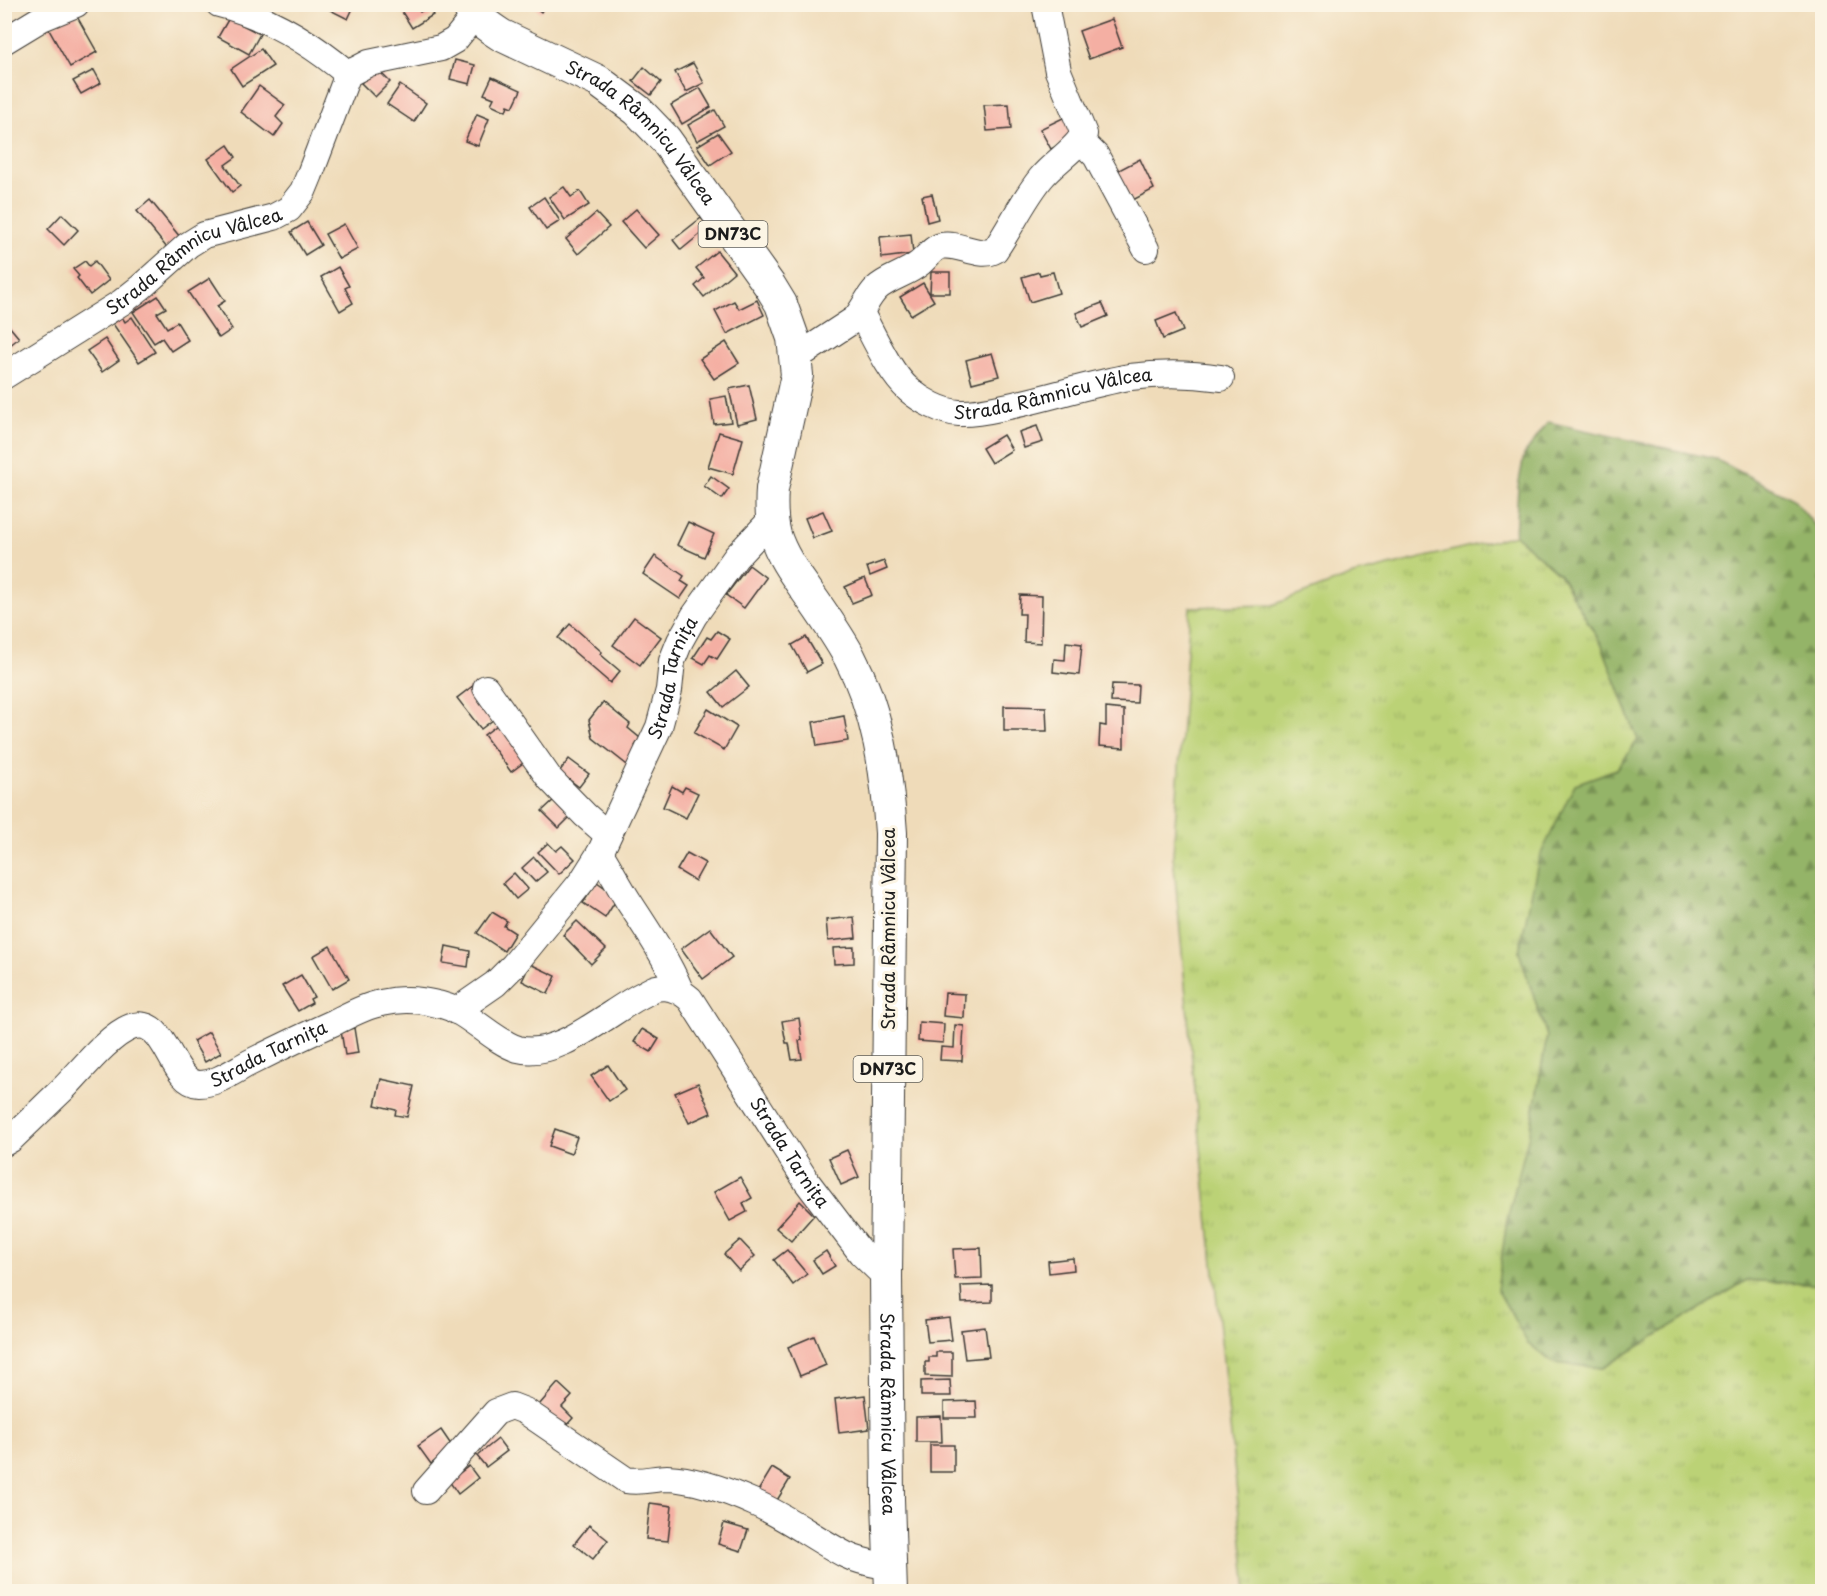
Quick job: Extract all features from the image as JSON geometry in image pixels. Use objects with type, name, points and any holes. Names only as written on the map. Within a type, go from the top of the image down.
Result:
[{"type":"main road","name":"Strada Râmnicu Vâlcea","points":[[471,10],[487,26],[501,35],[597,81],[637,110],[665,139],[770,286],[788,322],[797,357],[797,375],[772,489],[774,532],[784,556],[833,630],[861,682],[876,726],[885,766],[891,833],[886,1277],[890,1579]]},
{"type":"street","points":[[4,41],[42,18],[76,4]]},
{"type":"street","points":[[219,4],[246,12],[290,33],[312,45],[348,74]]},
{"type":"street","points":[[797,357],[855,319],[875,290],[883,283],[905,273],[940,246],[988,253],[995,250],[1040,179],[1080,140],[1084,134],[1058,71],[1045,4]]},
{"type":"street","name":"Strada Râmnicu Vâlcea","points":[[4,376],[122,302],[147,282],[175,254],[204,235],[274,217],[289,209],[303,191],[348,74],[369,63],[441,48],[455,40],[471,10]]},
{"type":"street","points":[[1080,140],[1096,156],[1146,249]]},
{"type":"street","name":"Strada Râmnicu Vâlcea","points":[[861,312],[894,371],[909,390],[931,405],[956,413],[973,413],[1026,403],[1127,378],[1191,373],[1221,378]]},
{"type":"street","name":"Strada Tarnița","points":[[456,1011],[495,984],[513,966],[583,880],[604,844],[659,727],[669,690],[672,661],[680,641],[694,616],[736,557],[772,519]]},
{"type":"street","points":[[486,688],[550,779],[585,815],[604,844]]},
{"type":"street","name":"Strada Tarnița","points":[[604,844],[627,900],[656,942],[681,992]]},
{"type":"street","name":"Strada Tarnița","points":[[4,1143],[65,1087],[99,1051],[131,1027],[146,1027],[154,1032],[186,1078],[197,1084],[219,1078],[318,1029],[379,1003],[418,1000],[438,1004],[456,1011],[518,1049],[540,1050],[569,1041],[634,999],[657,988],[675,989],[690,999],[807,1182],[861,1253],[886,1277]]},
{"type":"street","name":"Strada Râmnicu Vâlcea","points":[[426,1491],[496,1412],[512,1406],[525,1411],[626,1480],[636,1482],[665,1478],[712,1487],[754,1503],[794,1523],[890,1579]]},
{"type":"green space","points":[[1548,422],[1715,459],[1793,499],[1822,534],[1822,1285],[1747,1280],[1603,1368],[1554,1363],[1527,1342],[1497,1289],[1507,1220],[1531,1127],[1547,1036],[1519,952],[1539,858],[1575,784],[1617,769],[1638,740],[1602,645],[1560,575],[1515,535],[1518,487],[1524,455]]},
{"type":"green space","points":[[1515,535],[1560,575],[1602,645],[1638,740],[1617,769],[1575,784],[1519,952],[1547,1036],[1531,1127],[1527,1342],[1553,1363],[1603,1368],[1747,1280],[1822,1285],[1822,1591],[1244,1591],[1246,1580],[1173,855],[1190,607],[1273,605],[1353,575]]},
{"type":"building","points":[[333,4],[355,4],[348,19],[330,10]]},
{"type":"building","points":[[397,4],[415,4],[420,12],[428,7],[433,15],[412,28]]},
{"type":"building","points":[[531,4],[546,4],[541,12]]},
{"type":"building","points":[[75,13],[97,52],[70,67],[48,28]]},
{"type":"building","points":[[229,18],[260,34],[249,54],[218,37]]},
{"type":"building","points":[[1112,19],[1122,47],[1089,59],[1079,31]]},
{"type":"building","points":[[261,49],[273,66],[242,86],[231,69]]},
{"type":"building","points":[[455,60],[475,65],[470,84],[450,79]]},
{"type":"building","points":[[693,63],[704,83],[686,92],[675,72]]},
{"type":"building","points":[[644,67],[661,82],[651,95],[633,81]]},
{"type":"building","points":[[376,68],[390,82],[375,97],[361,83]]},
{"type":"building","points":[[94,70],[101,83],[81,94],[73,81]]},
{"type":"building","points":[[492,77],[521,90],[513,107],[508,105],[506,111],[491,104],[494,98],[484,94]]},
{"type":"building","points":[[400,85],[426,103],[414,122],[387,104]]},
{"type":"building","points":[[259,86],[285,105],[276,117],[283,124],[274,137],[241,112]]},
{"type":"building","points":[[700,88],[711,107],[682,124],[671,105]]},
{"type":"building","points":[[1009,104],[1011,129],[987,131],[984,105]]},
{"type":"building","points":[[715,110],[724,126],[697,141],[688,125]]},
{"type":"building","points":[[477,114],[489,119],[478,146],[465,141]]},
{"type":"building","points":[[1065,117],[1075,137],[1051,149],[1040,129]]},
{"type":"building","points":[[718,133],[731,151],[710,165],[697,146]]},
{"type":"building","points":[[228,145],[236,157],[225,165],[240,186],[232,192],[208,159]]},
{"type":"building","points":[[1140,159],[1154,189],[1131,201],[1117,171]]},
{"type":"building","points":[[564,187],[571,197],[580,191],[589,205],[565,220],[549,197]]},
{"type":"building","points":[[932,194],[938,219],[927,222],[922,196]]},
{"type":"building","points":[[544,197],[560,221],[546,230],[530,207]]},
{"type":"building","points":[[150,200],[180,237],[167,248],[137,211]]},
{"type":"building","points":[[636,209],[659,235],[644,248],[621,222]]},
{"type":"building","points":[[596,213],[609,227],[578,254],[566,239]]},
{"type":"building","points":[[62,214],[78,230],[64,245],[48,229]]},
{"type":"building","points":[[701,218],[709,227],[681,250],[673,240]]},
{"type":"building","points":[[307,222],[321,245],[305,255],[291,232]]},
{"type":"building","points":[[344,224],[358,249],[339,259],[325,234]]},
{"type":"building","points":[[911,234],[913,254],[882,258],[880,237]]},
{"type":"building","points":[[717,251],[734,272],[704,297],[695,286],[704,278],[696,268]]},
{"type":"building","points":[[85,261],[89,266],[95,261],[109,280],[90,295],[73,269]]},
{"type":"building","points":[[338,267],[349,286],[345,288],[353,303],[340,311],[321,277]]},
{"type":"building","points":[[931,272],[950,272],[950,293],[930,293]]},
{"type":"building","points":[[1039,272],[1040,275],[1053,272],[1059,293],[1030,302],[1022,277]]},
{"type":"building","points":[[210,278],[225,301],[217,306],[232,329],[219,338],[188,292]]},
{"type":"building","points":[[923,283],[934,301],[911,315],[900,297]]},
{"type":"building","points":[[158,296],[166,308],[157,313],[167,328],[177,322],[188,340],[171,351],[162,338],[154,343],[133,312]]},
{"type":"building","points":[[757,300],[764,315],[727,334],[715,311],[734,301],[739,309]]},
{"type":"building","points":[[1102,303],[1108,316],[1082,327],[1076,313]]},
{"type":"building","points":[[1176,313],[1183,331],[1163,339],[1156,321]]},
{"type":"building","points":[[122,317],[125,322],[132,317],[155,352],[139,362],[113,324]]},
{"type":"building","points":[[4,320],[19,338],[4,350]]},
{"type":"building","points":[[105,339],[119,360],[102,372],[87,351]]},
{"type":"building","points":[[726,342],[739,363],[714,379],[700,359]]},
{"type":"building","points":[[992,353],[999,376],[972,383],[966,360]]},
{"type":"building","points":[[749,385],[757,419],[737,424],[729,389]]},
{"type":"building","points":[[726,396],[731,422],[714,424],[710,399]]},
{"type":"building","points":[[1037,426],[1043,442],[1024,448],[1019,432]]},
{"type":"building","points":[[719,432],[743,439],[733,474],[708,467]]},
{"type":"building","points":[[1003,435],[1012,450],[991,463],[982,448]]},
{"type":"building","points":[[711,476],[729,489],[722,499],[704,486]]},
{"type":"building","points":[[823,511],[832,531],[813,538],[805,518]]},
{"type":"building","points":[[688,522],[714,534],[704,557],[677,545]]},
{"type":"building","points":[[655,556],[684,576],[681,581],[689,586],[680,599],[643,574]]},
{"type":"building","points":[[884,561],[887,569],[870,576],[867,567]]},
{"type":"building","points":[[749,565],[766,578],[744,608],[726,595]]},
{"type":"building","points":[[865,578],[872,595],[852,603],[845,587]]},
{"type":"building","points":[[1020,595],[1042,596],[1041,643],[1024,642],[1025,614],[1019,614]]},
{"type":"building","points":[[634,617],[661,637],[640,665],[613,645]]},
{"type":"building","points":[[570,624],[620,671],[610,683],[558,638]]},
{"type":"building","points":[[717,631],[730,639],[717,659],[710,655],[704,664],[693,658],[707,637],[711,639]]},
{"type":"building","points":[[806,637],[822,664],[807,672],[792,645]]},
{"type":"building","points":[[1066,642],[1082,644],[1079,675],[1053,672],[1054,659],[1065,660]]},
{"type":"building","points":[[736,671],[749,687],[723,707],[711,692]]},
{"type":"building","points":[[1112,684],[1138,685],[1137,703],[1111,702]]},
{"type":"building","points":[[474,685],[498,716],[481,729],[457,698]]},
{"type":"building","points":[[603,702],[630,724],[628,728],[640,738],[635,746],[642,753],[631,768],[593,738],[589,720]]},
{"type":"building","points":[[1004,706],[1046,707],[1047,731],[1004,731]]},
{"type":"building","points":[[1106,708],[1124,710],[1124,748],[1099,746],[1100,725],[1106,726]]},
{"type":"building","points":[[708,709],[737,727],[724,750],[694,733]]},
{"type":"building","points":[[844,716],[848,741],[817,746],[813,722]]},
{"type":"building","points":[[500,723],[527,760],[511,772],[484,735]]},
{"type":"building","points":[[569,759],[589,774],[579,787],[559,772]]},
{"type":"building","points":[[672,786],[682,792],[685,787],[698,793],[686,818],[663,807]]},
{"type":"building","points":[[556,798],[572,815],[559,828],[542,811]]},
{"type":"building","points":[[548,843],[556,851],[562,846],[575,859],[559,874],[538,852]]},
{"type":"building","points":[[687,853],[705,863],[695,881],[677,870]]},
{"type":"building","points":[[534,857],[547,872],[535,882],[522,868]]},
{"type":"building","points":[[514,873],[528,889],[516,899],[503,883]]},
{"type":"building","points":[[597,882],[618,897],[605,918],[583,903]]},
{"type":"building","points":[[492,912],[507,921],[504,926],[515,933],[504,951],[477,933]]},
{"type":"building","points":[[854,917],[856,938],[828,941],[826,920]]},
{"type":"building","points":[[577,921],[606,949],[591,964],[563,935]]},
{"type":"building","points":[[710,928],[732,957],[703,979],[681,949]]},
{"type":"building","points":[[330,946],[349,979],[332,989],[313,956]]},
{"type":"building","points":[[446,946],[470,951],[468,967],[443,963]]},
{"type":"building","points":[[854,947],[854,963],[834,964],[833,948]]},
{"type":"building","points":[[530,964],[556,976],[548,994],[522,981]]},
{"type":"building","points":[[301,975],[314,997],[310,999],[312,1003],[298,1011],[282,986]]},
{"type":"building","points":[[945,993],[965,994],[964,1018],[943,1016]]},
{"type":"building","points":[[799,1018],[802,1059],[792,1060],[782,1021]]},
{"type":"building","points":[[919,1022],[944,1024],[943,1043],[918,1041]]},
{"type":"building","points":[[955,1025],[964,1026],[962,1061],[940,1060],[941,1047],[954,1048]]},
{"type":"building","points":[[354,1028],[358,1053],[345,1055],[341,1031]]},
{"type":"building","points":[[642,1029],[659,1039],[651,1052],[634,1042]]},
{"type":"building","points":[[209,1032],[221,1053],[205,1062],[193,1041]]},
{"type":"building","points":[[608,1065],[625,1090],[609,1101],[591,1076]]},
{"type":"building","points":[[381,1079],[414,1086],[407,1117],[395,1115],[396,1110],[375,1105]]},
{"type":"building","points":[[698,1083],[711,1113],[689,1123],[675,1093]]},
{"type":"building","points":[[555,1129],[577,1137],[571,1154],[549,1146]]},
{"type":"building","points":[[847,1150],[859,1177],[841,1185],[829,1158]]},
{"type":"building","points":[[740,1177],[752,1198],[743,1203],[747,1212],[730,1221],[714,1192]]},
{"type":"building","points":[[800,1201],[814,1215],[791,1241],[776,1228]]},
{"type":"building","points":[[740,1240],[755,1256],[739,1271],[724,1254]]},
{"type":"building","points":[[981,1248],[982,1278],[955,1279],[953,1249]]},
{"type":"building","points":[[787,1250],[807,1274],[793,1285],[774,1260]]},
{"type":"building","points":[[826,1251],[835,1266],[822,1274],[813,1260]]},
{"type":"building","points":[[1073,1258],[1074,1270],[1049,1273],[1048,1261]]},
{"type":"building","points":[[992,1285],[992,1302],[962,1303],[961,1286]]},
{"type":"building","points":[[949,1317],[952,1340],[928,1342],[925,1320]]},
{"type":"building","points":[[985,1327],[989,1357],[965,1359],[961,1330]]},
{"type":"building","points":[[814,1336],[826,1365],[800,1376],[788,1347]]},
{"type":"building","points":[[936,1352],[952,1352],[952,1377],[925,1376],[925,1362],[929,1362],[929,1357],[936,1357]]},
{"type":"building","points":[[950,1380],[951,1396],[921,1396],[921,1381]]},
{"type":"building","points":[[558,1383],[572,1396],[562,1407],[573,1418],[564,1428],[539,1405]]},
{"type":"building","points":[[865,1395],[869,1429],[839,1433],[835,1399]]},
{"type":"building","points":[[976,1401],[977,1418],[944,1418],[944,1402]]},
{"type":"building","points":[[941,1416],[942,1442],[916,1442],[916,1417]]},
{"type":"building","points":[[441,1430],[454,1449],[431,1464],[418,1446]]},
{"type":"building","points":[[498,1439],[507,1451],[486,1467],[477,1456]]},
{"type":"building","points":[[930,1445],[954,1445],[954,1472],[930,1472]]},
{"type":"building","points":[[469,1466],[478,1478],[458,1494],[449,1481]]},
{"type":"building","points":[[772,1468],[790,1479],[776,1502],[758,1491]]},
{"type":"building","points":[[650,1503],[672,1506],[668,1541],[646,1539]]},
{"type":"building","points":[[724,1523],[748,1530],[741,1551],[718,1544]]},
{"type":"building","points":[[589,1525],[608,1540],[593,1559],[574,1544]]}]
